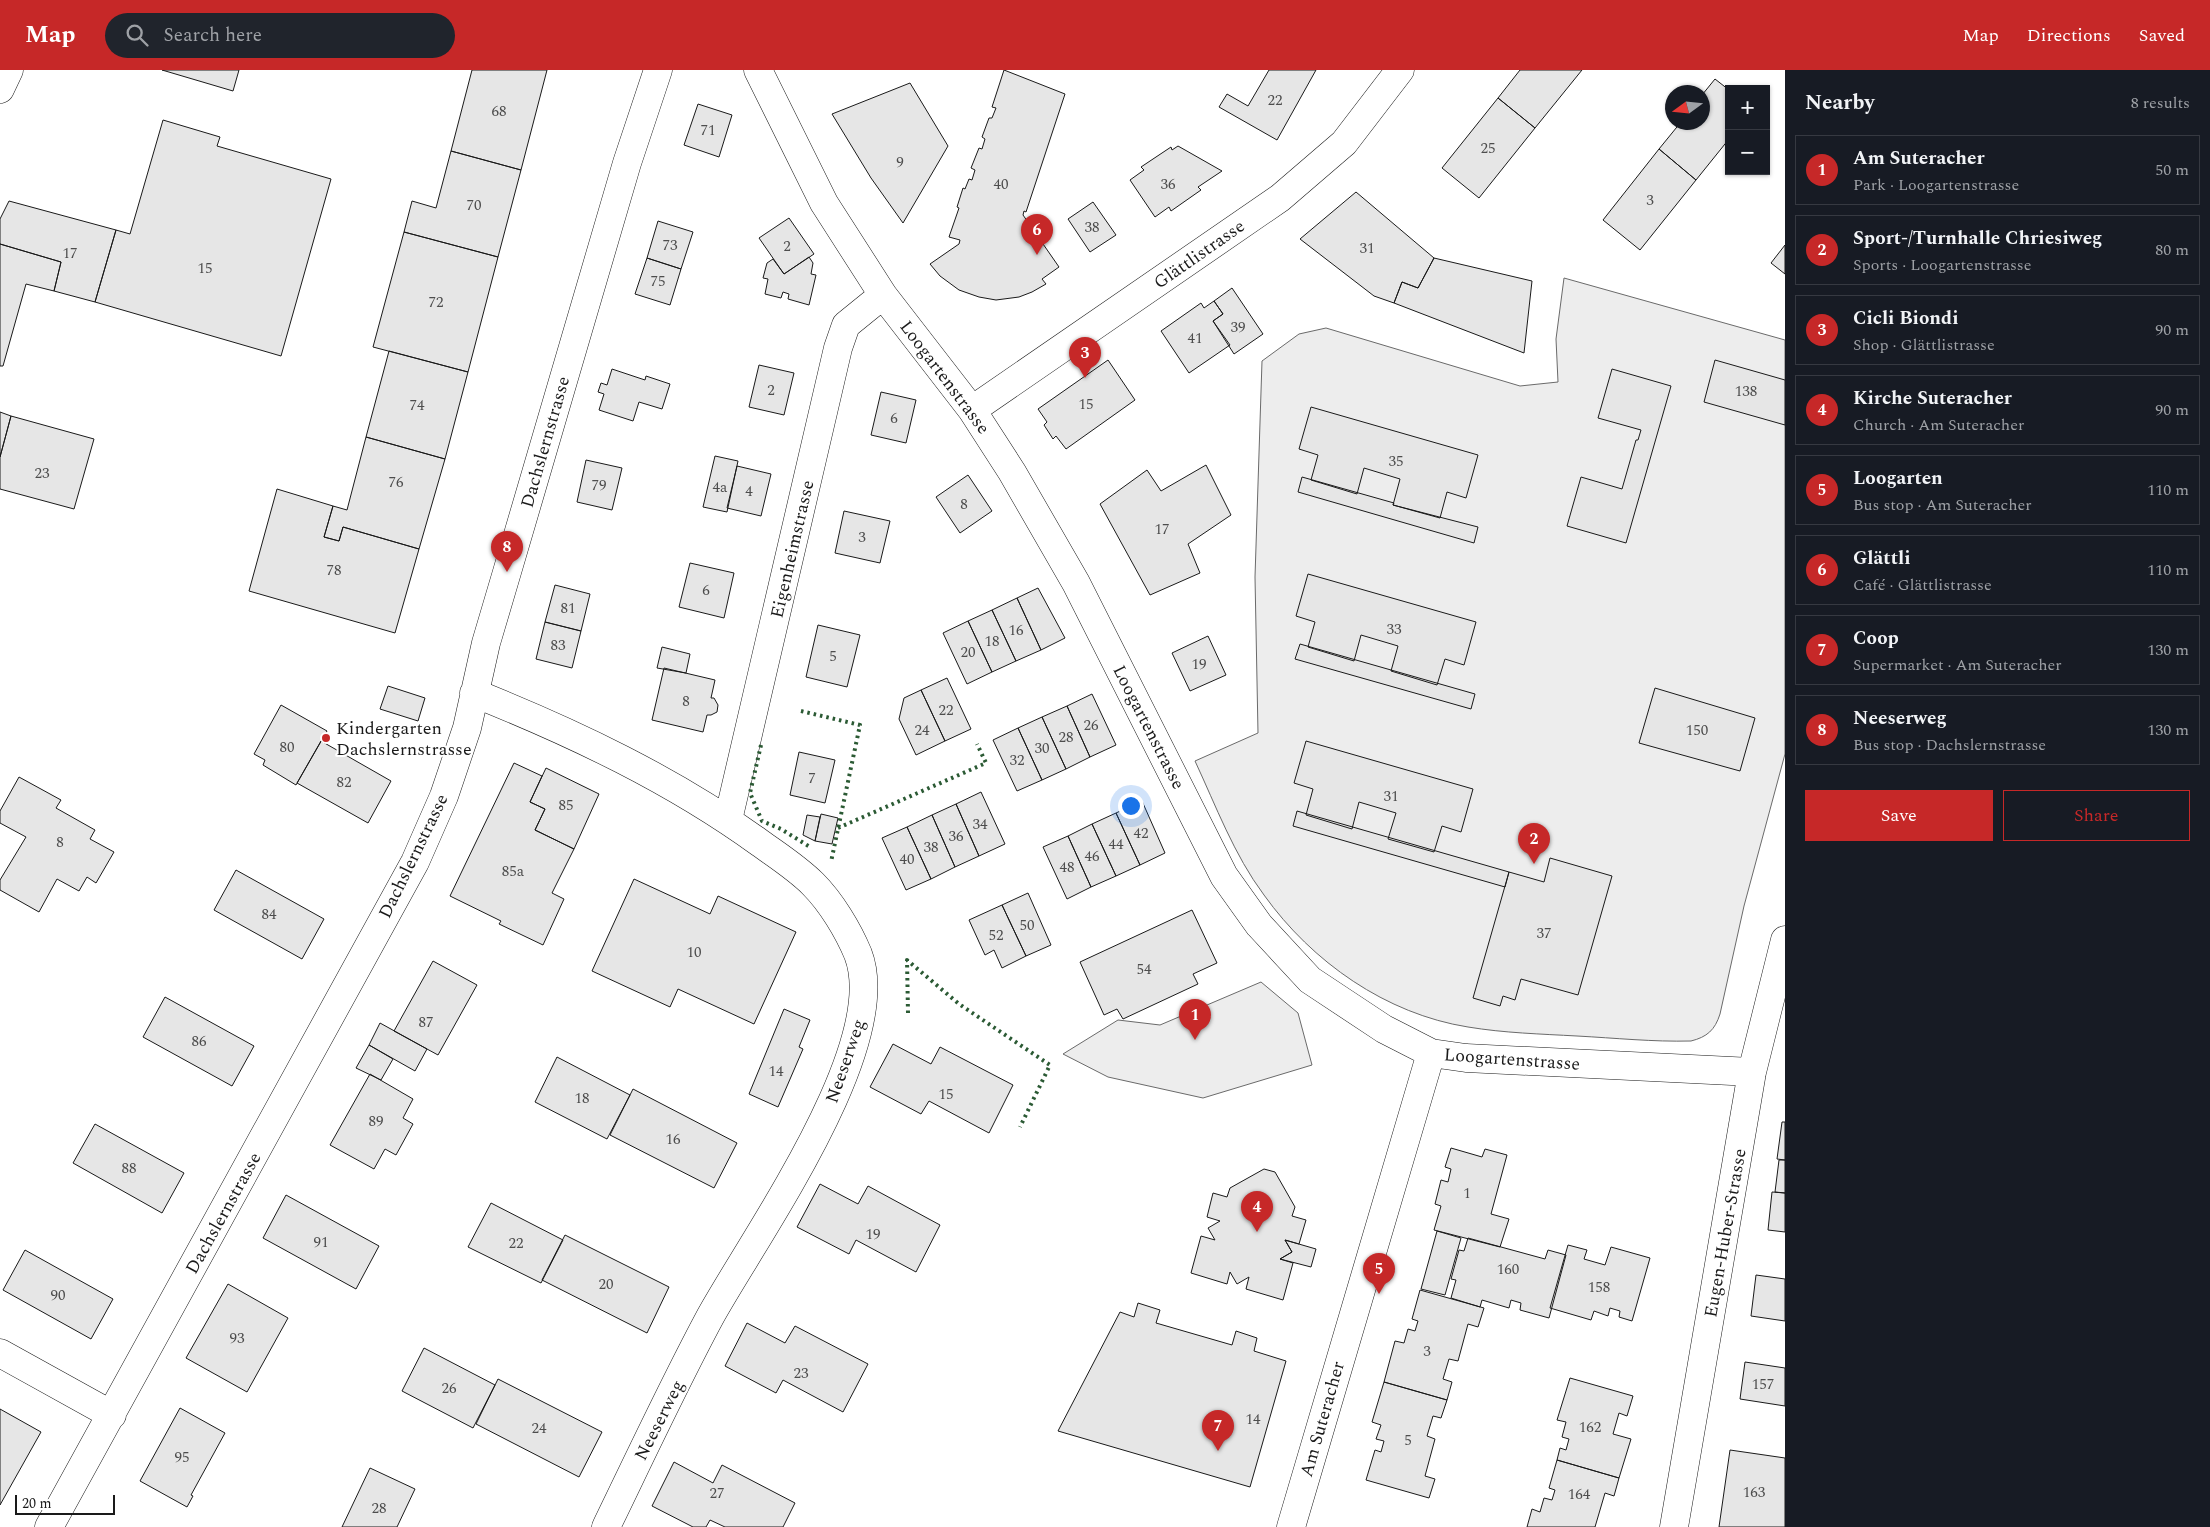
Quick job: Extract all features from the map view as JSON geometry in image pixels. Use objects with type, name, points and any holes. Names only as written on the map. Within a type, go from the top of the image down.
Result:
[{"type":"street","points":[[0,88],[9,70]]},
{"type":"street","name":"Dachslernstrasse","points":[[49,1527],[415,862],[444,796],[467,728],[486,643],[627,163],[658,70]]},
{"type":"street","name":"Loogartenstrasse","points":[[758,70],[824,203],[883,295],[972,410],[1012,472],[1076,583],[1224,876],[1259,925],[1310,980],[1384,1028],[1431,1053],[1466,1058],[1752,1072]]},
{"type":"street","name":"Glättlistrasse","points":[[972,410],[1280,198],[1344,143],[1400,70]]},
{"type":"street","name":"Eigenheimstrasse","points":[[728,820],[838,348],[846,325],[883,295]]},
{"type":"street","name":"Neeserweg","points":[[474,693],[590,743],[648,773],[728,820],[806,878],[831,907],[859,956],[863,988],[862,1013],[853,1046],[821,1128],[710,1318],[606,1527]]},
{"type":"street","name":"Eugen-Huber-Strasse","points":[[1674,1527],[1752,1072],[1785,940]]},
{"type":"street","name":"Am Suteracher","points":[[1291,1527],[1370,1252],[1431,1053]]},
{"type":"street","points":[[0,1353],[112,1415]]},
{"type":"shaded area","points":[[1564,278],[1785,340],[1785,754],[1744,906],[1720,1014],[1710,1032],[1691,1041],[1634,1040],[1482,1029],[1438,1020],[1408,1010],[1380,997],[1328,963],[1283,919],[1264,895],[1253,880],[1235,847],[1195,761],[1258,733],[1255,577],[1262,361],[1299,334],[1326,328],[1520,386],[1558,382],[1556,339]]},
{"type":"shaded area","points":[[1261,982],[1298,1013],[1312,1065],[1203,1098],[1108,1077],[1063,1054],[1118,1020],[1160,1025]]},
{"type":"building","points":[[162,70],[239,70],[233,91]]},
{"type":"building","points":[[472,70],[547,70],[521,170],[451,151]]},
{"type":"building","points":[[1004,70],[1065,94],[1026,212],[1024,211],[1023,215],[1059,267],[1042,279],[1046,284],[1032,292],[1019,297],[996,300],[979,297],[959,290],[940,276],[930,264],[959,244],[960,240],[949,237],[959,208],[957,207],[963,188],[965,189],[969,179],[972,180],[975,170],[971,168],[979,148],[982,149],[985,139],[982,137],[989,118],[992,118],[996,108],[992,107]]},
{"type":"building","points":[[1269,70],[1316,70],[1277,140],[1219,107],[1227,94],[1248,106]]},
{"type":"building","points":[[1520,70],[1582,70],[1535,128],[1498,98]]},
{"type":"building","points":[[1715,79],[1725,87],[1725,144],[1696,180],[1659,149],[1674,130],[1710,130],[1710,85]]},
{"type":"building","points":[[910,83],[948,146],[903,223],[871,178],[832,114]]},
{"type":"building","points":[[1498,98],[1535,128],[1479,198],[1442,168]]},
{"type":"building","points":[[698,104],[732,115],[719,157],[684,145]]},
{"type":"building","points":[[163,120],[220,137],[217,146],[331,179],[281,356],[95,302],[116,230],[130,234]]},
{"type":"building","points":[[1178,146],[1222,171],[1198,187],[1201,190],[1171,211],[1169,207],[1155,217],[1130,180],[1144,170],[1141,167],[1171,147],[1172,150]]},
{"type":"building","points":[[1659,149],[1696,180],[1640,250],[1603,220]]},
{"type":"building","points":[[451,151],[521,170],[498,257],[404,232],[412,201],[436,208]]},
{"type":"building","points":[[1356,192],[1434,258],[1418,288],[1402,282],[1394,303],[1374,296],[1300,239]]},
{"type":"building","points":[[9,201],[116,230],[95,302],[54,291],[61,262],[0,244],[0,219]]},
{"type":"building","points":[[1093,202],[1116,235],[1090,252],[1068,219]]},
{"type":"building","points":[[789,218],[814,254],[784,274],[759,238]]},
{"type":"building","points":[[658,221],[693,232],[681,269],[647,258]]},
{"type":"building","points":[[404,232],[498,257],[468,372],[373,347]]},
{"type":"building","points":[[0,244],[61,262],[54,291],[26,284],[3,366],[0,366]]},
{"type":"building","points":[[1785,245],[1785,274],[1771,263]]},
{"type":"building","points":[[809,257],[813,263],[811,274],[816,275],[809,305],[788,299],[789,294],[783,292],[781,298],[765,294],[768,279],[763,278],[767,263],[773,259],[784,274]]},
{"type":"building","points":[[647,258],[681,269],[670,305],[635,294]]},
{"type":"building","points":[[1434,258],[1532,281],[1524,353],[1394,303],[1402,282],[1418,288]]},
{"type":"building","points":[[1232,288],[1263,334],[1234,354],[1213,321],[1223,314],[1214,301]]},
{"type":"building","points":[[1214,301],[1223,314],[1213,321],[1230,345],[1189,373],[1161,331],[1201,303],[1204,308]]},
{"type":"building","points":[[389,351],[468,372],[445,459],[366,437]]},
{"type":"building","points":[[1108,360],[1135,400],[1066,449],[1056,436],[1053,439],[1044,425],[1047,422],[1038,409]]},
{"type":"building","points":[[1715,360],[1785,380],[1785,425],[1704,402]]},
{"type":"building","points":[[759,365],[794,373],[784,415],[749,407]]},
{"type":"building","points":[[612,369],[645,380],[646,376],[670,384],[662,409],[639,402],[633,421],[599,410],[604,394],[598,392],[601,383],[607,385]]},
{"type":"building","points":[[1612,369],[1671,386],[1626,543],[1567,526],[1581,477],[1622,489],[1636,440],[1638,440],[1641,430],[1598,418]]},
{"type":"building","points":[[881,392],[916,400],[906,443],[871,435]]},
{"type":"building","points":[[1311,407],[1478,455],[1466,498],[1447,492],[1440,518],[1393,505],[1400,479],[1364,468],[1357,494],[1311,480],[1318,455],[1299,449]]},
{"type":"building","points":[[0,412],[11,416],[0,457]]},
{"type":"building","points":[[11,416],[94,439],[74,509],[0,489],[0,457]]},
{"type":"building","points":[[366,437],[445,459],[419,549],[343,527],[339,541],[324,537],[333,506],[347,510]]},
{"type":"building","points":[[715,456],[738,461],[727,512],[703,507]]},
{"type":"building","points":[[586,460],[622,468],[612,510],[577,502]]},
{"type":"building","points":[[1206,465],[1231,515],[1188,544],[1200,573],[1150,595],[1100,504],[1147,470],[1161,491]]},
{"type":"building","points":[[737,466],[771,474],[761,516],[727,508]]},
{"type":"building","points":[[968,475],[992,511],[960,533],[936,497]]},
{"type":"building","points":[[1302,477],[1394,503],[1393,505],[1478,527],[1474,543],[1298,492]]},
{"type":"building","points":[[277,489],[333,506],[324,537],[339,541],[343,527],[419,549],[395,633],[249,591]]},
{"type":"building","points":[[844,511],[890,521],[880,563],[835,553]]},
{"type":"building","points":[[690,563],[734,573],[724,618],[679,607]]},
{"type":"building","points":[[1308,574],[1476,622],[1464,665],[1445,659],[1437,685],[1391,671],[1398,646],[1361,635],[1354,661],[1308,647],[1315,622],[1296,616]]},
{"type":"building","points":[[555,585],[590,594],[581,631],[545,622]]},
{"type":"building","points":[[1038,588],[1065,638],[1041,650],[1017,598]]},
{"type":"building","points":[[1017,598],[1041,650],[1016,661],[992,610]]},
{"type":"building","points":[[992,610],[1016,661],[992,672],[968,621]]},
{"type":"building","points":[[968,621],[992,672],[967,684],[943,633]]},
{"type":"building","points":[[545,622],[581,631],[572,668],[536,659]]},
{"type":"building","points":[[818,625],[860,635],[847,687],[806,677]]},
{"type":"building","points":[[1208,636],[1226,675],[1190,691],[1172,653]]},
{"type":"building","points":[[1300,644],[1475,694],[1471,709],[1295,659]]},
{"type":"building","points":[[662,647],[690,654],[686,673],[657,668]]},
{"type":"building","points":[[664,668],[715,680],[711,698],[714,698],[718,705],[717,712],[707,715],[703,732],[652,720]]},
{"type":"building","points":[[947,678],[971,729],[945,741],[921,690]]},
{"type":"building","points":[[388,686],[425,698],[418,721],[380,709]]},
{"type":"building","points":[[1655,688],[1755,718],[1740,771],[1639,743]]},
{"type":"building","points":[[921,690],[945,741],[916,755],[899,719],[904,698]]},
{"type":"building","points":[[1092,694],[1116,745],[1090,757],[1067,706]]},
{"type":"building","points":[[281,705],[327,731],[296,785],[263,765],[265,760],[254,754]]},
{"type":"building","points":[[1067,706],[1090,757],[1066,769],[1042,717]]},
{"type":"building","points":[[1042,717],[1066,769],[1042,780],[1018,728]]},
{"type":"building","points":[[1018,728],[1042,780],[1017,791],[993,740]]},
{"type":"building","points":[[321,741],[391,781],[368,823],[297,783]]},
{"type":"building","points":[[1306,741],[1473,789],[1461,832],[1442,826],[1434,852],[1388,839],[1396,813],[1359,802],[1352,829],[1306,815],[1313,789],[1294,783]]},
{"type":"building","points":[[799,752],[835,760],[825,803],[790,795]]},
{"type":"building","points":[[514,763],[542,776],[530,802],[545,809],[535,830],[574,849],[552,893],[564,899],[543,945],[499,924],[501,921],[450,896]]},
{"type":"building","points":[[546,768],[599,794],[574,849],[535,830],[545,809],[530,802]]},
{"type":"building","points":[[19,777],[61,800],[56,808],[95,830],[90,839],[114,852],[96,883],[87,877],[79,891],[57,879],[39,912],[0,890],[0,880],[26,837],[0,823],[0,811]]},
{"type":"building","points":[[981,792],[1005,844],[979,856],[956,804]]},
{"type":"building","points":[[1142,801],[1165,853],[1140,865],[1116,813]]},
{"type":"building","points":[[956,804],[979,856],[955,867],[932,815]]},
{"type":"building","points":[[1297,811],[1509,872],[1505,887],[1293,826]]},
{"type":"building","points":[[1116,813],[1140,865],[1116,876],[1092,824]]},
{"type":"building","points":[[821,814],[838,818],[832,844],[815,841]]},
{"type":"building","points":[[807,815],[820,817],[815,841],[803,835]]},
{"type":"building","points":[[932,815],[955,867],[931,879],[907,827]]},
{"type":"building","points":[[1092,824],[1116,876],[1091,887],[1068,836]]},
{"type":"building","points":[[907,827],[931,879],[906,890],[882,838]]},
{"type":"building","points":[[1068,836],[1091,887],[1067,899],[1043,847]]},
{"type":"building","points":[[1550,858],[1612,876],[1578,995],[1521,979],[1515,1000],[1503,996],[1500,1006],[1473,998],[1509,872],[1544,882]]},
{"type":"building","points":[[236,870],[324,919],[302,959],[214,910]]},
{"type":"building","points":[[634,879],[710,914],[718,896],[796,932],[754,1024],[678,989],[670,1007],[592,971]]},
{"type":"building","points":[[1028,893],[1051,945],[1026,956],[1002,905]]},
{"type":"building","points":[[1002,905],[1026,956],[1002,968],[994,950],[985,955],[969,920]]},
{"type":"building","points":[[1192,910],[1217,963],[1193,974],[1198,984],[1123,1019],[1117,1009],[1104,1015],[1080,962]]},
{"type":"building","points":[[433,961],[477,985],[438,1055],[394,1031]]},
{"type":"building","points":[[165,997],[254,1046],[232,1086],[143,1037]]},
{"type":"building","points":[[784,1009],[810,1020],[799,1047],[803,1049],[778,1107],[749,1094]]},
{"type":"building","points":[[380,1023],[427,1049],[415,1071],[369,1045]]},
{"type":"building","points":[[893,1044],[931,1064],[940,1047],[1013,1085],[989,1133],[929,1101],[921,1114],[870,1087]]},
{"type":"building","points":[[369,1045],[393,1059],[381,1080],[356,1068]]},
{"type":"building","points":[[557,1057],[630,1095],[607,1139],[535,1102]]},
{"type":"building","points":[[370,1074],[413,1099],[403,1118],[413,1124],[396,1155],[385,1149],[374,1169],[330,1145]]},
{"type":"building","points":[[633,1089],[737,1143],[714,1188],[610,1135]]},
{"type":"building","points":[[1782,1122],[1785,1122],[1785,1160],[1777,1159]]},
{"type":"building","points":[[95,1124],[184,1173],[162,1213],[73,1163]]},
{"type":"building","points":[[1451,1148],[1482,1157],[1485,1149],[1507,1155],[1491,1214],[1509,1219],[1500,1247],[1434,1230],[1441,1206],[1435,1204],[1441,1180],[1448,1182],[1451,1169],[1445,1167]]},
{"type":"building","points":[[1779,1160],[1785,1160],[1785,1193],[1775,1192]]},
{"type":"building","points":[[1264,1169],[1275,1172],[1295,1207],[1292,1216],[1306,1220],[1299,1244],[1285,1240],[1292,1252],[1280,1259],[1293,1263],[1283,1300],[1246,1289],[1249,1277],[1237,1284],[1230,1272],[1227,1284],[1191,1273],[1201,1236],[1215,1240],[1208,1228],[1220,1221],[1207,1217],[1213,1193],[1227,1197],[1230,1188]]},
{"type":"building","points":[[820,1184],[858,1204],[868,1186],[940,1225],[916,1272],[856,1240],[849,1254],[797,1227]]},
{"type":"building","points":[[1772,1192],[1785,1193],[1785,1232],[1768,1230]]},
{"type":"building","points":[[286,1195],[379,1246],[356,1289],[263,1238]]},
{"type":"building","points":[[491,1203],[563,1240],[541,1283],[468,1247]]},
{"type":"building","points":[[1437,1231],[1461,1238],[1445,1295],[1421,1289]]},
{"type":"building","points":[[565,1235],[669,1287],[647,1333],[542,1280]]},
{"type":"building","points":[[1468,1238],[1545,1259],[1548,1250],[1566,1255],[1549,1318],[1520,1310],[1521,1303],[1511,1300],[1509,1308],[1482,1300],[1480,1307],[1451,1298],[1456,1280],[1451,1279],[1459,1250],[1464,1251]]},
{"type":"building","points":[[1285,1240],[1316,1249],[1311,1267],[1280,1259],[1292,1252]]},
{"type":"building","points":[[1568,1245],[1587,1250],[1584,1259],[1605,1265],[1611,1247],[1650,1258],[1632,1321],[1619,1317],[1620,1311],[1610,1308],[1608,1316],[1594,1311],[1591,1320],[1550,1308]]},
{"type":"building","points":[[25,1250],[113,1299],[91,1339],[3,1290]]},
{"type":"building","points":[[1756,1275],[1785,1279],[1785,1321],[1751,1316]]},
{"type":"building","points":[[228,1284],[288,1318],[247,1392],[186,1358]]},
{"type":"building","points":[[1420,1290],[1484,1308],[1478,1327],[1468,1324],[1458,1361],[1449,1359],[1443,1379],[1452,1382],[1447,1400],[1384,1382],[1395,1341],[1404,1343],[1408,1329],[1415,1331],[1418,1321],[1412,1319]]},
{"type":"building","points":[[1138,1303],[1160,1310],[1156,1323],[1232,1345],[1236,1331],[1257,1338],[1254,1351],[1286,1361],[1250,1487],[1058,1431],[1120,1312],[1134,1317]]},
{"type":"building","points":[[747,1323],[785,1343],[795,1326],[868,1364],[843,1412],[783,1380],[776,1393],[725,1366]]},
{"type":"building","points":[[424,1348],[495,1385],[473,1428],[402,1391]]},
{"type":"building","points":[[1745,1362],[1785,1368],[1785,1406],[1740,1399]]},
{"type":"building","points":[[1570,1378],[1633,1396],[1627,1416],[1619,1413],[1613,1434],[1631,1439],[1619,1478],[1557,1460],[1560,1448],[1566,1450],[1569,1439],[1562,1437],[1566,1422],[1557,1420]]},
{"type":"building","points":[[498,1379],[602,1432],[579,1477],[476,1424]]},
{"type":"building","points":[[1384,1382],[1447,1400],[1441,1418],[1433,1416],[1427,1436],[1435,1439],[1425,1476],[1435,1479],[1429,1498],[1366,1480],[1375,1450],[1381,1452],[1384,1441],[1376,1439],[1381,1425],[1372,1422]]},
{"type":"building","points":[[180,1408],[225,1433],[191,1495],[193,1496],[187,1507],[140,1481]]},
{"type":"building","points":[[0,1409],[41,1432],[0,1505]]},
{"type":"building","points":[[1730,1450],[1785,1458],[1785,1527],[1719,1527]]},
{"type":"building","points":[[1557,1460],[1619,1478],[1614,1496],[1605,1493],[1595,1527],[1527,1527],[1532,1509],[1540,1512],[1544,1498],[1552,1500],[1555,1490],[1549,1488]]},
{"type":"building","points":[[674,1462],[713,1483],[722,1465],[795,1503],[783,1527],[725,1527],[710,1520],[706,1527],[693,1527],[652,1506]]},
{"type":"building","points":[[370,1468],[415,1489],[397,1527],[342,1527]]},
{"type":"hedge","points":[[801,711],[860,725],[831,862]]},
{"type":"hedge","points":[[838,828],[986,763],[977,744]]},
{"type":"hedge","points":[[761,745],[750,793],[762,821],[781,829],[810,847]]},
{"type":"hedge","points":[[908,1013],[907,960],[959,1004],[1050,1065],[1020,1127]]},
{"type":"place","name":"Glättli","points":[[1037,255]]},
{"type":"place","name":"Cicli Biondi","points":[[1085,378]]},
{"type":"place","name":"Neeserweg","points":[[507,572]]},
{"type":"place","name":"Kindergarten Dachslernstrasse","points":[[326,738]]},
{"type":"place","name":"Sport-/Turnhalle Chriesiweg","points":[[1534,864]]},
{"type":"place","name":"Am Suteracher","points":[[1195,1040]]},
{"type":"place","name":"Kirche Suteracher","points":[[1257,1232]]},
{"type":"place","name":"Loogarten","points":[[1379,1294]]},
{"type":"place","name":"Coop","points":[[1218,1451]]}]
